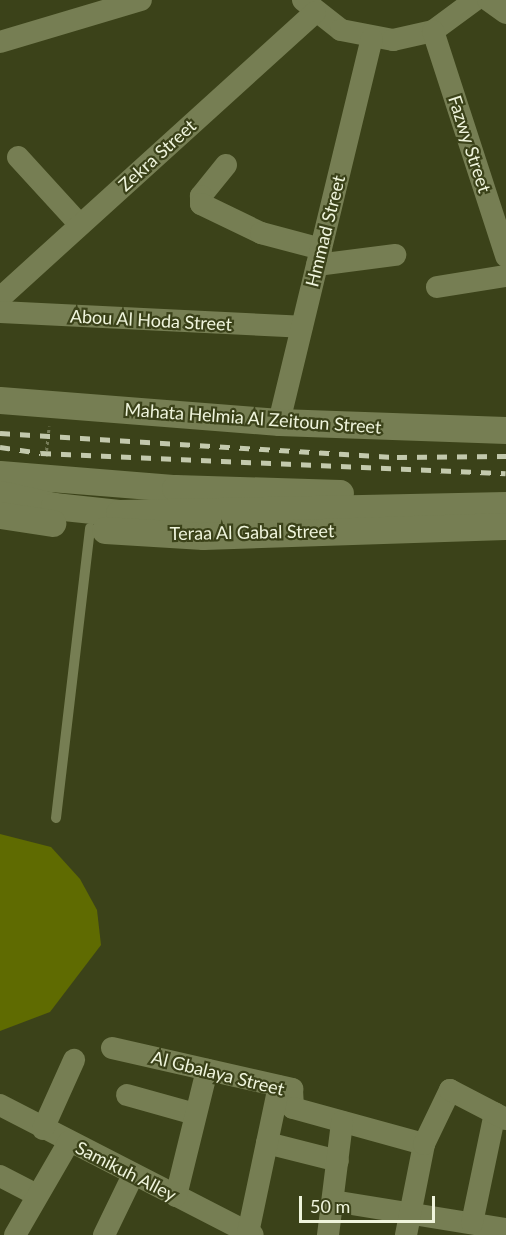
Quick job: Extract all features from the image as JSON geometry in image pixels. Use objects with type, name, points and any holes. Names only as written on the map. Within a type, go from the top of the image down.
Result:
[{"type":"street","points":[[0,42],[85,8],[141,0]]},
{"type":"street","points":[[309,6],[341,30],[372,39],[413,38],[433,31],[475,0]]},
{"type":"street","points":[[488,0],[506,13]]},
{"type":"street","name":"Zekra Street","points":[[0,298],[80,225],[309,6]]},
{"type":"street","name":"Fazwy Street","points":[[433,31],[506,256]]},
{"type":"street","name":"Hmmad Street","points":[[279,422],[372,39]]},
{"type":"street","points":[[18,157],[80,225]]},
{"type":"street","points":[[226,165],[201,196],[201,204],[261,233],[319,257],[395,255]]},
{"type":"street","points":[[437,287],[506,276]]},
{"type":"street","name":"Abou Al Hoda Street","points":[[0,312],[302,327]]},
{"type":"street","name":"Mahata Helmia Al Zeitoun Street","points":[[0,400],[279,422],[506,430]]},
{"type":"street","points":[[2,495],[119,513],[500,503]]},
{"type":"street","name":"Teraa Al Gabal Street","points":[[2,495],[90,528],[203,536],[506,526]]},
{"type":"street","name":"Al Gbalaya Street","points":[[112,1048],[292,1089],[293,1108],[342,1122]]},
{"type":"street","points":[[43,1129],[74,1060]]},
{"type":"street","points":[[176,1196],[207,1070]]},
{"type":"street","points":[[250,1234],[279,1086]]},
{"type":"street","points":[[409,1224],[424,1144],[450,1090],[500,1116],[477,1227]]},
{"type":"street","points":[[127,1095],[195,1114]]},
{"type":"street","name":"Samikuh Alley","points":[[0,1105],[250,1234]]},
{"type":"street","points":[[328,1235],[342,1122],[424,1144]]},
{"type":"street","points":[[15,1235],[69,1142]]},
{"type":"street","points":[[267,1143],[338,1161]]},
{"type":"street","points":[[104,1235],[133,1175]]},
{"type":"street","points":[[0,1176],[37,1195]]},
{"type":"street","points":[[333,1201],[409,1224],[506,1229]]},
{"type":"lane","points":[[56,818],[90,528]]},
{"type":"path","points":[[46,463],[50,420]]},
{"type":"green space","points":[[0,834],[51,847],[80,879],[97,910],[101,945],[50,1012],[0,1031]]},
{"type":"railway","points":[[0,433],[397,457],[506,456]]},
{"type":"railway","points":[[0,447],[41,453],[506,473]]}]
